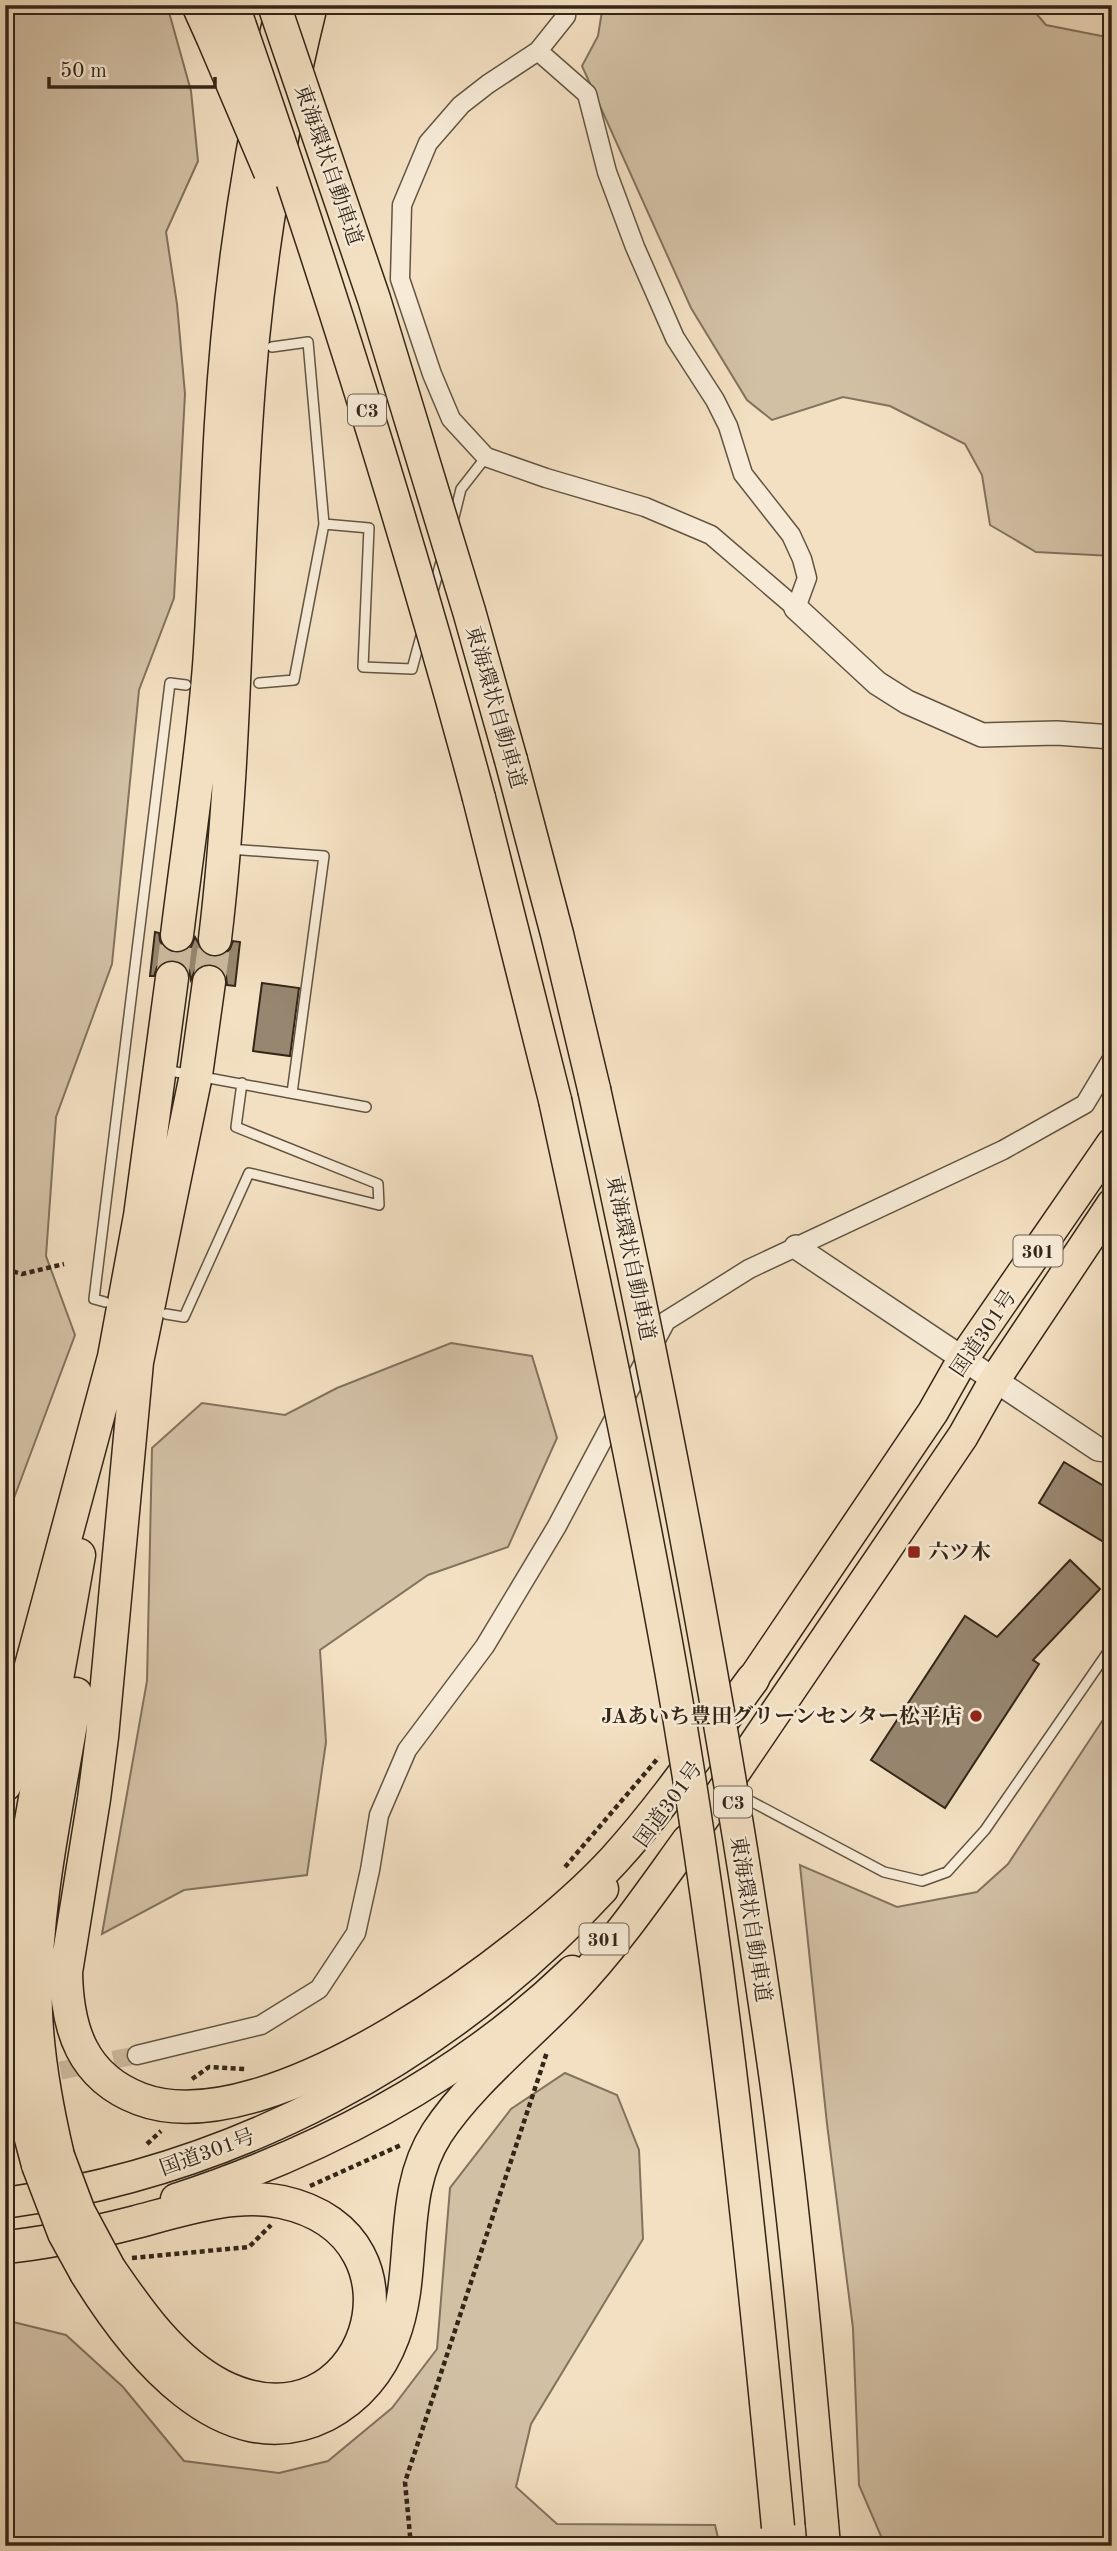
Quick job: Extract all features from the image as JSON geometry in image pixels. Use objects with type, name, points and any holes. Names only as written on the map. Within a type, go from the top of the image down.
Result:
[{"type":"highway","name":"東海環状自動車道","points":[[198,5],[228,22],[311,234],[432,622],[555,1100],[598,1300],[673,1685],[734,2093],[779,2536]]},
{"type":"highway","name":"東海環状自動車道","points":[[274,5],[323,144],[419,445],[511,760],[594,1089],[671,1452],[713,1675],[776,2081],[803,2310],[823,2534]]},
{"type":"highway","points":[[283,5],[323,144]]},
{"type":"highway","points":[[177,935],[202,751],[209,667],[221,422],[229,335],[250,171],[283,5]]},
{"type":"highway","points":[[215,939],[226,849],[253,339],[273,190],[292,81],[311,5]]},
{"type":"highway","points":[[5,2247],[106,2229],[197,2207],[228,2202],[280,2202],[323,2217],[339,2229],[353,2247],[363,2266],[369,2287],[368,2326],[351,2363],[329,2382],[302,2394],[281,2399],[260,2399],[222,2386],[184,2359],[144,2318],[107,2266],[79,2212],[48,2160],[50,2120],[38,2046],[36,1987],[39,1939],[49,1857],[79,1677],[125,1360],[140,1216],[172,978]]},
{"type":"highway","points":[[5,1785],[32,1664],[125,1360],[196,1075],[209,982]]},
{"type":"highway","name":"国道301号","points":[[5,2203],[102,2185],[161,2169],[242,2141],[329,2101],[440,2032],[490,1995],[567,1928],[603,1890],[666,1811],[933,1412],[963,1359],[1112,1143]]},
{"type":"highway","name":"国道301号","points":[[5,2240],[156,2206],[212,2187],[317,2144],[391,2105],[510,2026],[555,1987],[599,1945],[688,1841],[963,1436],[994,1381],[1112,1204]]},
{"type":"highway","points":[[125,1360],[102,1737],[66,1972],[66,2000],[71,2026],[94,2067],[112,2084],[134,2097],[154,2105],[180,2108],[232,2102],[262,2093],[344,2059],[439,2005],[545,1926],[614,1860],[753,1679]]},
{"type":"highway","points":[[107,2266],[112,2313],[165,2376],[203,2405],[243,2421],[284,2426],[321,2417],[340,2407],[373,2377],[394,2335],[404,2289],[410,2212],[415,2185],[436,2134],[462,2101],[547,2017],[602,1956],[688,1841]]},
{"type":"street","points":[[567,5],[566,16],[538,51],[461,105],[428,143],[402,205],[400,279],[432,374],[451,419],[486,457],[645,508],[711,535],[877,683],[907,702],[982,735],[1057,733],[1112,737]]},
{"type":"street","points":[[538,51],[587,93],[607,172],[635,247],[675,338],[715,400],[728,426],[743,474],[791,535],[802,559],[807,578],[796,608]]},
{"type":"street","points":[[137,2055],[261,2025],[319,1989],[356,1933],[379,1815],[407,1750],[485,1646],[557,1526],[667,1321],[749,1269],[1003,1150],[1085,1104],[1112,1059]]},
{"type":"street","points":[[796,1247],[1098,1449],[1112,1451]]},
{"type":"lane","points":[[258,683],[294,680],[324,524],[308,342],[272,347]]},
{"type":"lane","points":[[324,524],[369,528],[363,667],[412,669],[461,489],[486,457]]},
{"type":"lane","points":[[105,1301],[94,1300],[170,683],[186,685]]},
{"type":"lane","points":[[226,849],[324,856],[292,1093]]},
{"type":"lane","points":[[159,1069],[366,1107]]},
{"type":"lane","points":[[166,1314],[184,1317],[249,1173],[379,1205],[378,1184],[236,1127],[242,1083]]},
{"type":"lane","points":[[725,1787],[884,1872],[922,1881],[947,1872],[985,1830],[1112,1646]]},
{"type":"path","points":[[5,1269],[22,1274],[64,1264]]},
{"type":"path","points":[[564,1869],[660,1756],[666,1760]]},
{"type":"path","points":[[411,2546],[405,2482],[551,2040]]},
{"type":"path","points":[[188,2081],[209,2067],[251,2069]]},
{"type":"path","points":[[302,2194],[308,2187],[410,2143]]},
{"type":"path","points":[[107,2266],[249,2247],[279,2217]]},
{"type":"shaded area","points":[[5,5],[167,5],[191,91],[198,161],[166,232],[177,304],[185,394],[174,598],[139,690],[112,964],[56,1117],[46,1256],[75,1335],[5,1522]]},
{"type":"shaded area","points":[[603,5],[1029,5],[1046,25],[1112,38],[1112,556],[1036,552],[990,525],[982,475],[965,444],[890,406],[843,397],[772,420],[747,400],[691,308],[582,66],[598,36]]},
{"type":"shaded area","points":[[451,1343],[532,1356],[557,1438],[508,1547],[428,1575],[320,1650],[326,1742],[307,1875],[184,1890],[102,1934],[147,1681],[152,1448],[202,1403],[285,1415],[337,1388]]},
{"type":"shaded area","points":[[1112,1706],[1112,2546],[879,2546],[881,2536],[859,2485],[853,2328],[827,2124],[800,1865],[897,1907],[977,1892],[1008,1864]]},
{"type":"shaded area","points":[[565,2073],[617,2095],[639,2150],[643,2239],[531,2424],[516,2487],[557,2524],[715,2525],[720,2546],[5,2546],[5,2320],[66,2335],[123,2387],[184,2461],[279,2473],[328,2461],[392,2408],[437,2349],[450,2188],[511,2109]]},
{"type":"building","points":[[155,932],[159,933],[165,949],[175,953],[191,947],[195,937],[204,953],[212,957],[223,955],[230,949],[233,941],[240,942],[235,986],[227,985],[221,968],[211,964],[202,965],[195,970],[191,980],[189,970],[184,964],[174,960],[164,961],[157,967],[154,976],[150,976]]},
{"type":"building","points":[[262,983],[299,988],[290,1056],[253,1051]]},
{"type":"building","points":[[1064,1462],[1112,1491],[1112,1547],[1039,1503]]},
{"type":"building","points":[[1070,1560],[1100,1589],[1033,1660],[1039,1664],[945,1808],[871,1760],[965,1616],[997,1637]]},
{"type":"tunnel","points":[[172,978],[177,935]]},
{"type":"tunnel","points":[[209,982],[215,939]]},
{"type":"tunnel","points":[[34,2076],[137,2055]]},
{"type":"place","name":"六ツ木","points":[[914,1552]]},
{"type":"place","name":"JAあいち豊田グリーンセンター松平店","points":[[976,1716]]}]
